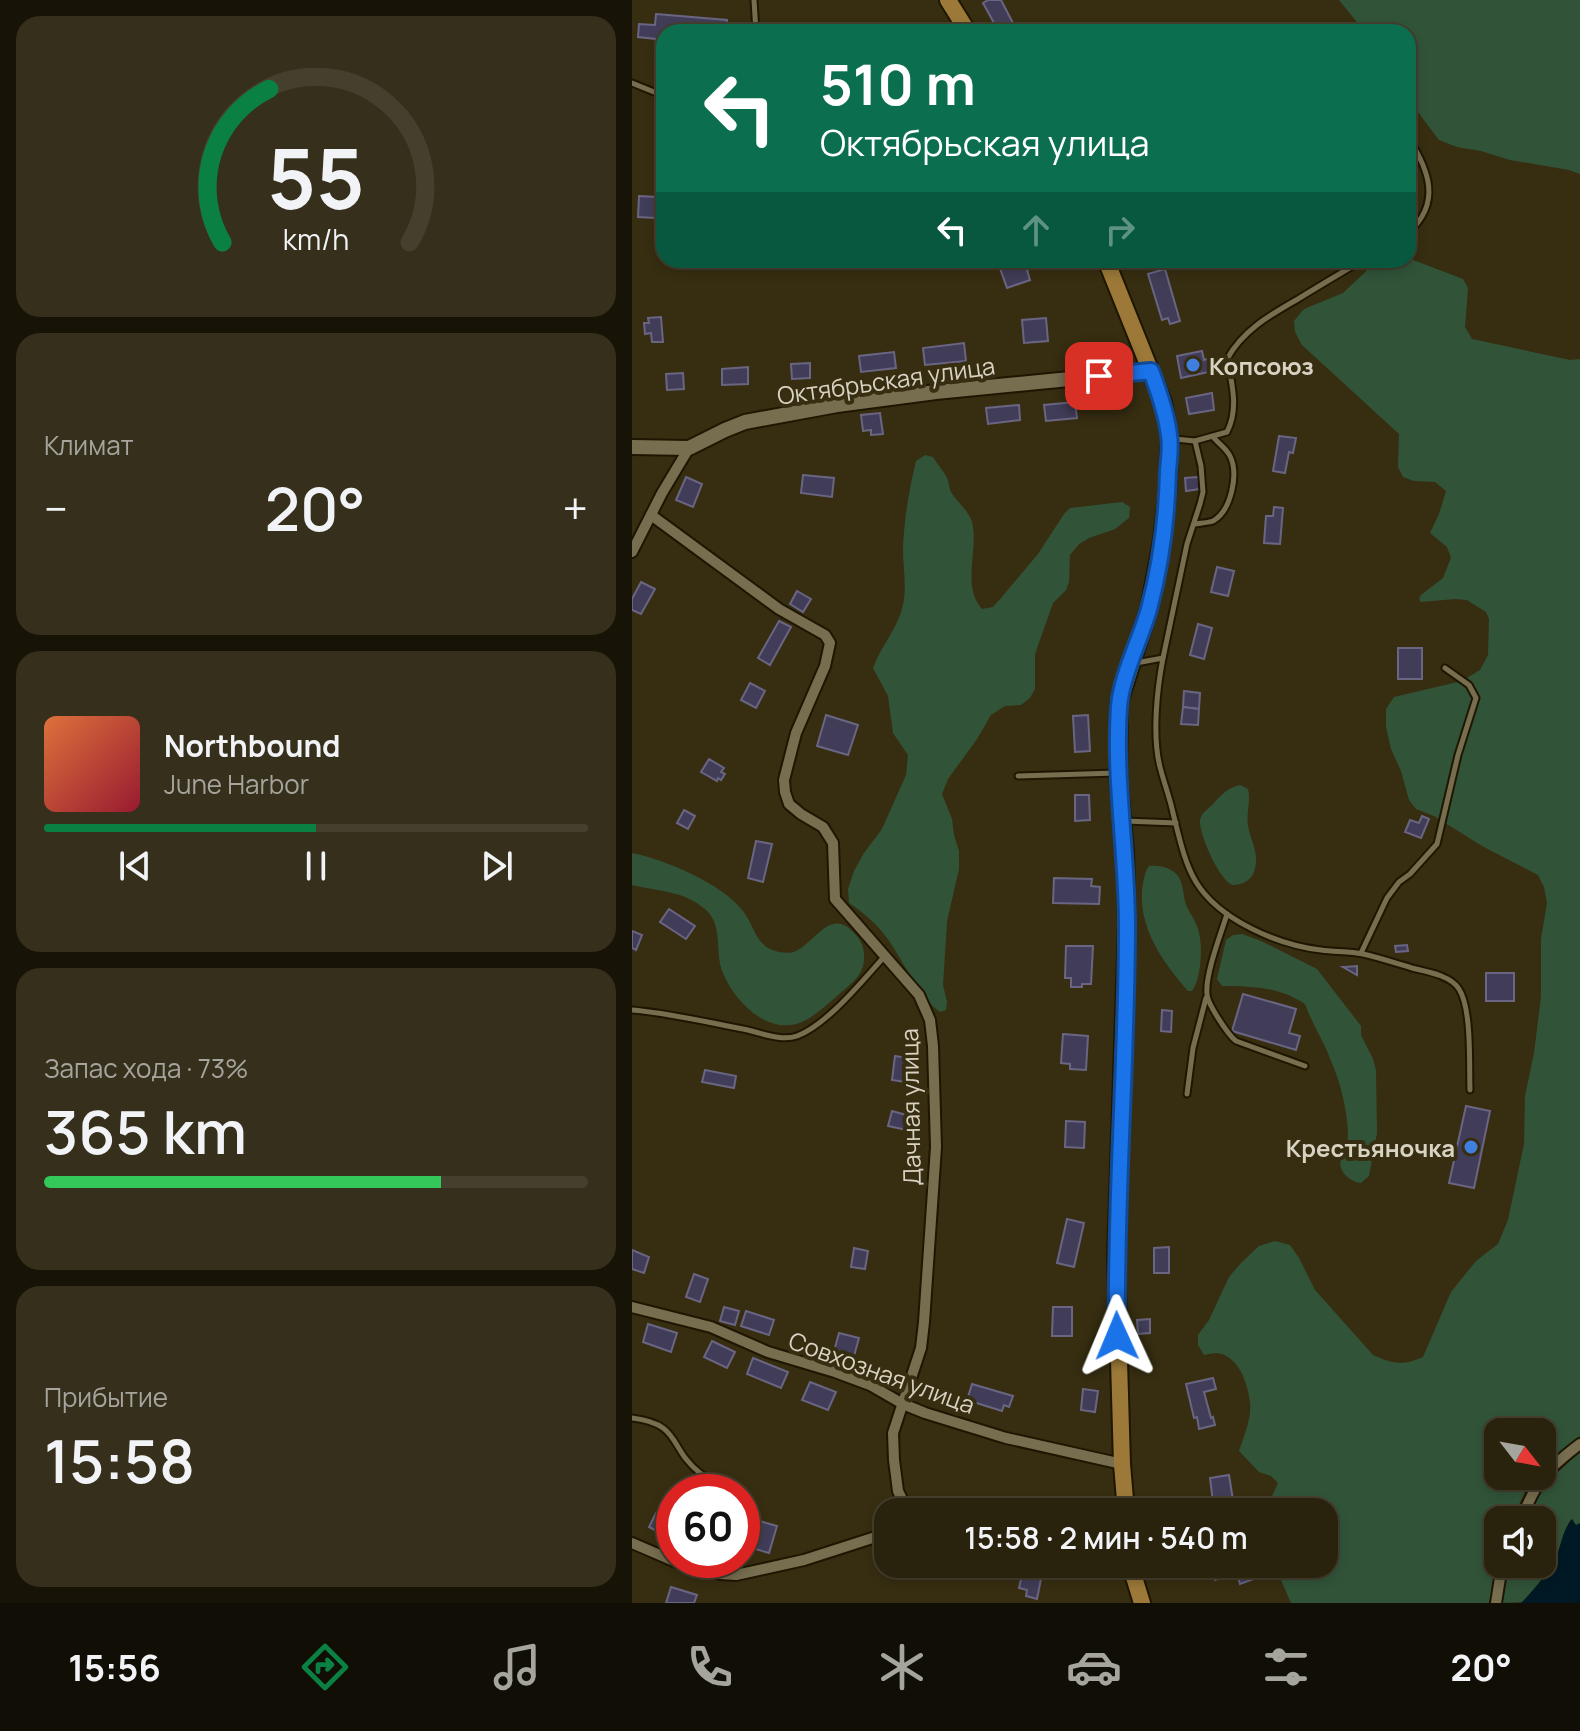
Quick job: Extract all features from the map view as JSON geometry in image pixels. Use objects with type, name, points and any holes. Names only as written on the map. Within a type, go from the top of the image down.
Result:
[{"type":"main road","points":[[948,0],[963,24]]},
{"type":"main road","points":[[1109,268],[1163,402],[1170,439],[1162,540],[1149,609],[1119,703],[1118,773],[1127,923],[1116,1256],[1123,1498]]},
{"type":"main road","points":[[1134,1578],[1142,1603]]},
{"type":"street","name":"Октябрьская улица","points":[[632,447],[689,448],[745,422],[837,405],[1151,371]]},
{"type":"street","points":[[632,552],[689,448]]},
{"type":"street","name":"Дачная улица","points":[[651,515],[779,609],[825,635],[830,643],[825,666],[796,733],[784,780],[785,792],[789,804],[823,827],[833,843],[835,899],[919,995],[930,1020],[936,1147],[921,1348],[893,1433],[894,1460],[901,1498]]},
{"type":"street","name":"Совхозная улица","points":[[632,1307],[711,1327],[768,1352],[870,1385],[903,1404],[1006,1438],[1122,1464]]},
{"type":"street","points":[[1526,1506],[1543,1475],[1580,1444]]},
{"type":"street","points":[[760,1570],[804,1560],[874,1538]]},
{"type":"street","points":[[632,1543],[656,1553]]},
{"type":"street","points":[[1496,1603],[1500,1578]]},
{"type":"lane","points":[[754,0],[756,24]]},
{"type":"lane","points":[[632,83],[656,93]]},
{"type":"lane","points":[[1416,151],[1425,167],[1430,187],[1425,211],[1416,226]]},
{"type":"lane","points":[[1170,439],[1195,441],[1227,432],[1232,423],[1234,389],[1227,359],[1234,348],[1244,335],[1273,313],[1349,268]]},
{"type":"lane","points":[[1194,524],[1211,522],[1225,510],[1233,483],[1231,458],[1213,437]]},
{"type":"lane","points":[[1195,441],[1203,484],[1200,504],[1181,570],[1157,692],[1159,765],[1188,868],[1207,896],[1227,914],[1252,928],[1285,942],[1319,950],[1361,953],[1427,972],[1458,987],[1466,1006],[1470,1090]]},
{"type":"lane","points":[[1130,664],[1163,658]]},
{"type":"lane","points":[[1361,953],[1387,898],[1437,844],[1458,755],[1476,698],[1469,685],[1445,668]]},
{"type":"lane","points":[[1018,776],[1118,773]]},
{"type":"lane","points":[[1122,821],[1176,823]]},
{"type":"lane","points":[[1187,1094],[1208,978],[1227,914]]},
{"type":"lane","points":[[632,1010],[778,1037],[796,1037],[815,1026],[844,1001],[885,956]]},
{"type":"lane","points":[[1206,997],[1228,1034],[1236,1041],[1305,1066]]},
{"type":"lane","points":[[632,1418],[664,1428],[701,1474]]},
{"type":"green space","points":[[1339,0],[1580,0],[1580,174],[1510,160],[1439,140],[1416,110],[1416,24],[1358,24]]},
{"type":"green space","points":[[1416,261],[1463,279],[1468,288],[1465,327],[1472,339],[1570,360],[1580,359],[1580,1436],[1556,1454],[1556,1418],[1484,1418],[1484,1490],[1526,1490],[1518,1506],[1484,1506],[1484,1578],[1495,1578],[1489,1603],[1291,1603],[1280,1578],[1338,1578],[1338,1498],[1270,1498],[1278,1483],[1271,1476],[1259,1472],[1239,1451],[1250,1414],[1247,1387],[1241,1371],[1224,1355],[1204,1355],[1198,1345],[1198,1335],[1209,1320],[1229,1277],[1259,1246],[1275,1241],[1290,1245],[1315,1290],[1373,1355],[1398,1363],[1423,1357],[1451,1292],[1476,1261],[1498,1244],[1508,1220],[1524,1144],[1525,1096],[1541,997],[1541,939],[1547,903],[1538,875],[1482,846],[1434,816],[1416,809],[1409,800],[1386,727],[1386,709],[1394,697],[1462,681],[1480,670],[1488,655],[1489,619],[1486,612],[1467,600],[1421,602],[1419,599],[1443,578],[1451,558],[1447,547],[1430,533],[1446,491],[1435,482],[1403,477],[1398,467],[1399,434],[1302,345],[1295,332],[1294,321],[1304,309],[1343,293],[1370,268],[1416,268]]},
{"type":"green space","points":[[925,455],[933,457],[948,480],[950,490],[972,522],[971,578],[976,600],[982,609],[993,607],[1001,598],[1038,554],[1070,508],[1122,502],[1130,507],[1129,518],[1115,529],[1079,544],[1070,555],[1069,582],[1066,590],[1053,603],[1035,654],[1035,689],[1021,705],[1005,706],[991,715],[948,779],[942,794],[952,819],[959,851],[959,869],[947,921],[943,985],[946,1010],[940,1012],[918,987],[883,933],[849,903],[848,889],[864,853],[882,829],[906,775],[908,755],[893,733],[888,696],[873,668],[903,605],[907,505],[916,461]]},
{"type":"green space","points":[[1240,785],[1248,789],[1248,826],[1256,862],[1250,878],[1233,885],[1222,876],[1211,857],[1200,821],[1223,794]]},
{"type":"green space","points":[[632,853],[676,867],[721,891],[743,911],[761,942],[773,950],[794,952],[830,925],[838,923],[846,926],[857,936],[863,948],[864,961],[860,973],[828,1004],[802,1022],[784,1025],[762,1018],[742,1003],[723,973],[712,917],[690,899],[632,885]]},
{"type":"green space","points":[[1149,866],[1165,867],[1178,876],[1186,904],[1199,931],[1200,968],[1192,991],[1188,991],[1160,955],[1147,928],[1142,898]]},
{"type":"green space","points":[[1242,934],[1317,969],[1361,1026],[1361,1035],[1376,1070],[1377,1133],[1369,1176],[1361,1183],[1348,1178],[1342,1171],[1340,1162],[1348,1137],[1343,1098],[1337,1075],[1305,1004],[1275,991],[1222,986],[1217,979],[1226,940]]},
{"type":"green space","points":[[1580,1452],[1580,1523],[1576,1526],[1571,1519],[1556,1557],[1556,1506],[1533,1506],[1542,1490],[1556,1490],[1556,1474]]},
{"type":"green space","points":[[1505,1578],[1543,1578],[1523,1602],[1502,1603]]},
{"type":"water","points":[[1572,1519],[1576,1525],[1580,1523],[1580,1603],[1521,1603],[1543,1578],[1556,1578],[1556,1557]]},
{"type":"building","points":[[1001,0],[1013,24],[995,24],[983,3]]},
{"type":"building","points":[[656,14],[727,20],[727,24],[656,24],[656,39],[638,37],[639,24],[655,25]]},
{"type":"building","points":[[639,196],[656,197],[656,218],[638,217]]},
{"type":"building","points":[[1000,268],[1032,268],[1027,270],[1030,280],[1007,288]]},
{"type":"building","points":[[1165,269],[1180,321],[1170,324],[1168,318],[1162,320],[1148,274]]},
{"type":"building","points":[[661,317],[663,342],[652,342],[651,333],[645,334],[644,323],[649,323],[648,318]]},
{"type":"building","points":[[1046,318],[1048,341],[1024,343],[1022,320]]},
{"type":"building","points":[[964,343],[966,361],[925,365],[923,348]]},
{"type":"building","points":[[1202,351],[1204,360],[1210,358],[1213,371],[1181,378],[1177,356]]},
{"type":"building","points":[[894,352],[896,368],[861,372],[859,356]]},
{"type":"building","points":[[810,363],[810,378],[792,379],[791,364]]},
{"type":"building","points":[[748,367],[748,384],[722,385],[722,369]]},
{"type":"building","points":[[683,373],[684,389],[667,390],[666,374]]},
{"type":"building","points":[[1212,393],[1214,410],[1189,414],[1186,398]]},
{"type":"building","points":[[1075,402],[1077,418],[1046,421],[1044,405]]},
{"type":"building","points":[[1019,405],[1020,420],[988,424],[986,408]]},
{"type":"building","points":[[880,413],[883,434],[871,435],[871,430],[863,431],[861,415]]},
{"type":"building","points":[[1279,436],[1296,438],[1293,453],[1289,452],[1285,473],[1273,471]]},
{"type":"building","points":[[803,475],[834,478],[832,497],[801,493]]},
{"type":"building","points":[[686,477],[702,484],[693,507],[676,500]]},
{"type":"building","points":[[1198,477],[1200,489],[1186,491],[1185,478]]},
{"type":"building","points":[[1274,507],[1283,508],[1280,544],[1264,543],[1266,516],[1273,516]]},
{"type":"building","points":[[1217,567],[1234,571],[1228,596],[1211,592]]},
{"type":"building","points":[[641,582],[655,589],[641,614],[632,610],[632,599]]},
{"type":"building","points":[[797,591],[811,599],[803,612],[790,604]]},
{"type":"building","points":[[779,621],[791,627],[770,665],[758,658]]},
{"type":"building","points":[[1198,624],[1212,628],[1204,659],[1190,655]]},
{"type":"building","points":[[1398,648],[1422,648],[1422,679],[1398,679]]},
{"type":"building","points":[[750,683],[765,691],[756,708],[741,700]]},
{"type":"building","points":[[1184,691],[1200,693],[1199,709],[1183,707]]},
{"type":"building","points":[[1183,707],[1199,709],[1198,725],[1181,724]]},
{"type":"building","points":[[826,715],[858,725],[848,755],[817,746]]},
{"type":"building","points":[[1088,715],[1090,751],[1075,752],[1073,716]]},
{"type":"building","points":[[709,759],[724,768],[721,772],[725,774],[721,780],[718,778],[717,781],[701,772]]},
{"type":"building","points":[[1075,795],[1089,795],[1090,820],[1075,821]]},
{"type":"building","points":[[684,810],[695,816],[688,829],[677,823]]},
{"type":"building","points":[[1422,816],[1429,819],[1421,838],[1405,832],[1410,820],[1419,823]]},
{"type":"building","points":[[756,841],[772,844],[763,882],[748,878]]},
{"type":"building","points":[[1054,878],[1092,879],[1091,886],[1100,887],[1099,904],[1053,903]]},
{"type":"building","points":[[669,909],[695,926],[686,939],[660,922]]},
{"type":"building","points":[[632,931],[642,935],[636,950],[632,948]]},
{"type":"building","points":[[1407,945],[1408,951],[1396,952],[1395,946]]},
{"type":"building","points":[[1066,946],[1093,946],[1091,984],[1071,987],[1071,978],[1065,978]]},
{"type":"building","points":[[1357,966],[1357,975],[1343,967],[1345,967]]},
{"type":"building","points":[[1486,973],[1514,973],[1514,1001],[1486,1001]]},
{"type":"building","points":[[1243,994],[1296,1009],[1289,1033],[1300,1036],[1296,1050],[1232,1031]]},
{"type":"building","points":[[1162,1010],[1172,1011],[1171,1032],[1161,1031]]},
{"type":"building","points":[[1063,1034],[1088,1036],[1086,1070],[1070,1069],[1070,1064],[1061,1063]]},
{"type":"building","points":[[895,1056],[915,1059],[912,1083],[892,1080]]},
{"type":"building","points":[[705,1070],[736,1076],[734,1088],[702,1082]]},
{"type":"building","points":[[1466,1106],[1490,1111],[1474,1188],[1449,1183]]},
{"type":"building","points":[[892,1111],[910,1116],[907,1130],[888,1126]]},
{"type":"building","points":[[1066,1121],[1085,1122],[1084,1148],[1065,1147]]},
{"type":"building","points":[[1067,1219],[1084,1223],[1074,1267],[1057,1263]]},
{"type":"building","points":[[1169,1247],[1169,1273],[1154,1273],[1154,1248]]},
{"type":"building","points":[[854,1248],[868,1251],[865,1269],[851,1267]]},
{"type":"building","points":[[632,1250],[649,1257],[644,1273],[632,1269]]},
{"type":"building","points":[[694,1274],[708,1279],[700,1302],[686,1297]]},
{"type":"building","points":[[724,1307],[739,1311],[735,1325],[720,1321]]},
{"type":"building","points":[[1053,1307],[1072,1307],[1072,1336],[1052,1336]]},
{"type":"building","points":[[746,1311],[774,1320],[769,1335],[741,1326]]},
{"type":"building","points":[[1150,1319],[1150,1333],[1138,1334],[1137,1320]]},
{"type":"building","points":[[648,1324],[677,1333],[671,1352],[643,1342]]},
{"type":"building","points":[[839,1333],[859,1338],[854,1356],[834,1351]]},
{"type":"building","points":[[712,1341],[735,1352],[727,1368],[704,1357]]},
{"type":"building","points":[[753,1358],[788,1372],[781,1388],[747,1374]]},
{"type":"building","points":[[1213,1378],[1216,1389],[1204,1392],[1215,1425],[1199,1429],[1186,1384]]},
{"type":"building","points":[[810,1382],[836,1392],[828,1410],[802,1400]]},
{"type":"building","points":[[972,1384],[1013,1396],[1009,1407],[1004,1405],[1002,1411],[967,1400]]},
{"type":"building","points":[[1083,1389],[1098,1391],[1095,1412],[1081,1410]]},
{"type":"building","points":[[1229,1475],[1233,1498],[1212,1498],[1210,1478]]},
{"type":"building","points":[[656,1513],[656,1531],[649,1527]]},
{"type":"building","points":[[760,1521],[777,1526],[769,1553],[760,1550]]},
{"type":"building","points":[[1021,1578],[1041,1579],[1037,1599],[1026,1596],[1027,1590],[1019,1588]]},
{"type":"building","points":[[1238,1578],[1254,1578],[1254,1579],[1240,1584]]},
{"type":"building","points":[[671,1587],[697,1595],[694,1603],[666,1603]]},
{"type":"place","name":"Копсоюз","points":[[1193,365]]},
{"type":"place","name":"Крестьяночка","points":[[1471,1147]]},
{"type":"route","points":[[1099,376],[1151,371],[1163,402],[1170,439],[1162,540],[1149,609],[1119,703],[1118,773],[1127,923],[1116,1256],[1117,1336]]}]
